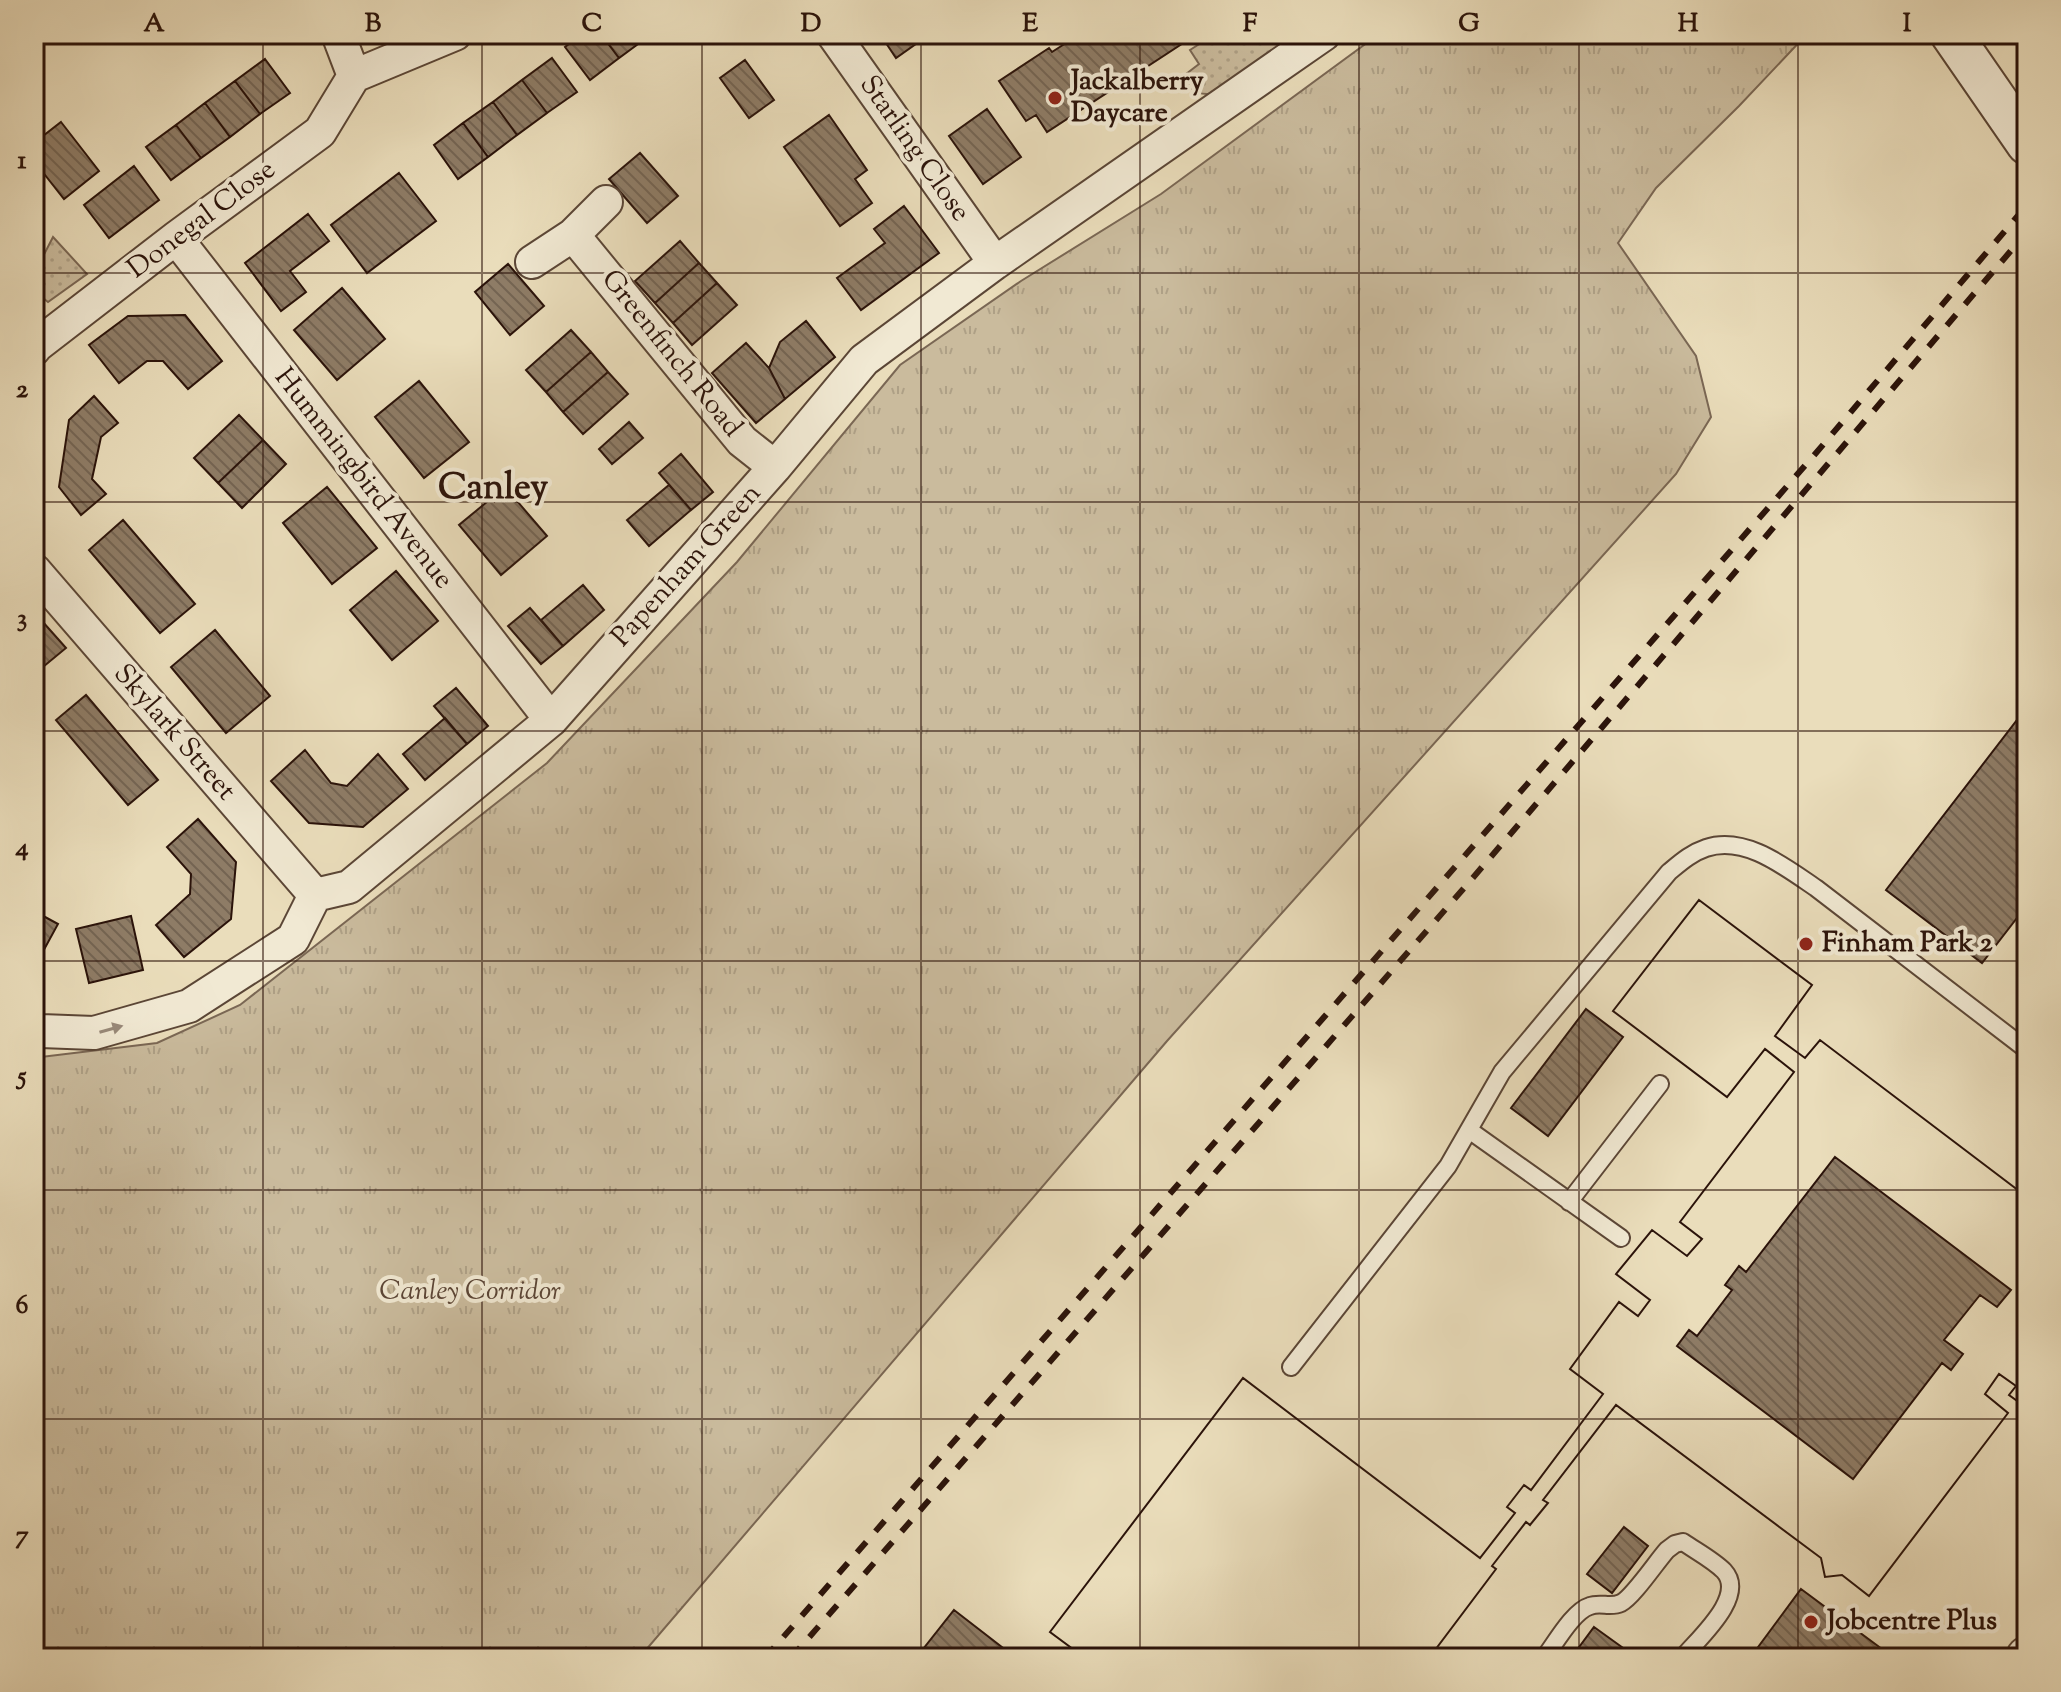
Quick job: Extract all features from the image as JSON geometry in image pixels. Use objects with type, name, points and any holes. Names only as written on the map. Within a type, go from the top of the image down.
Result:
[{"type":"street","points":[[338,34],[354,76],[455,34]]},
{"type":"street","name":"Starling Close","points":[[833,34],[995,263]]},
{"type":"street","name":"Papenham Green","points":[[315,895],[349,887],[551,720],[775,467],[864,360],[995,263],[1324,34]]},
{"type":"street","points":[[1951,34],[2027,144]]},
{"type":"street","name":"Donegal Close","points":[[34,349],[176,238],[320,132],[354,76]]},
{"type":"street","points":[[532,262],[573,235],[606,202]]},
{"type":"street","name":"Greenfinch Road","points":[[573,235],[742,441],[775,467]]},
{"type":"street","name":"Hummingbird Avenue","points":[[176,238],[551,720]]},
{"type":"street","name":"Skylark Street","points":[[34,570],[315,895]]},
{"type":"street","points":[[34,1029],[94,1033],[189,1006],[293,939],[315,895]]},
{"type":"lane","points":[[1291,1367],[1448,1166],[1502,1072],[1669,872],[1708,847],[1731,846],[1756,851],[1786,868],[2027,1050]]},
{"type":"lane","points":[[1569,1202],[1660,1084]]},
{"type":"lane","points":[[1469,1130],[1621,1238]]},
{"type":"lane","points":[[1544,1658],[1584,1608],[1593,1604],[1611,1606],[1624,1601],[1667,1550],[1683,1542],[1725,1572],[1730,1582],[1730,1593],[1724,1608],[1684,1656]]},
{"type":"green space","points":[[1215,34],[1304,34],[1216,93],[1202,94],[1185,81],[1186,74],[1199,64],[1190,50]]},
{"type":"green space","name":"Canley Corridor","points":[[1379,34],[1807,34],[1656,188],[1618,243],[1696,356],[1711,417],[1676,474],[1167,1041],[639,1658],[34,1658],[34,1055],[41,1057],[157,1043],[240,1005],[547,763],[737,562],[900,365],[1021,281],[1161,194]]},
{"type":"green space","points":[[53,237],[87,274],[48,302],[34,291],[34,274]]},
{"type":"building","points":[[582,34],[601,34],[619,58],[590,80],[565,47]]},
{"type":"building","points":[[601,34],[647,34],[649,36],[619,58]]},
{"type":"building","points":[[880,34],[930,34],[896,58]]},
{"type":"building","name":"Jackalberry Daycare","points":[[1080,34],[1197,34],[1047,132],[1036,115],[1026,121],[999,81],[1049,48],[1052,52]]},
{"type":"building","points":[[552,58],[577,92],[547,113],[522,80]]},
{"type":"building","points":[[265,59],[290,93],[260,114],[235,81]]},
{"type":"building","points":[[745,60],[774,100],[749,118],[720,78]]},
{"type":"building","points":[[522,80],[547,113],[517,135],[493,102]]},
{"type":"building","points":[[235,81],[260,114],[230,137],[205,103]]},
{"type":"building","points":[[493,102],[517,135],[488,157],[463,123]]},
{"type":"building","points":[[205,103],[230,137],[201,158],[176,125]]},
{"type":"building","points":[[987,109],[1021,157],[983,184],[949,136]]},
{"type":"building","points":[[829,115],[867,170],[855,179],[872,203],[840,226],[784,147]]},
{"type":"building","points":[[61,122],[99,171],[64,199],[34,161],[34,143]]},
{"type":"building","points":[[463,123],[488,157],[458,179],[434,145]]},
{"type":"building","points":[[176,125],[201,158],[171,180],[146,147]]},
{"type":"building","points":[[640,153],[678,196],[647,223],[609,179]]},
{"type":"building","points":[[134,166],[159,200],[109,238],[84,205]]},
{"type":"building","points":[[399,173],[436,221],[367,273],[331,225]]},
{"type":"building","points":[[904,206],[939,253],[861,310],[837,278],[885,243],[874,229]]},
{"type":"building","points":[[308,214],[329,241],[290,271],[306,292],[281,311],[245,263]]},
{"type":"building","points":[[680,241],[699,263],[655,303],[635,281]]},
{"type":"building","points":[[699,263],[717,283],[673,323],[655,303]]},
{"type":"building","points":[[508,264],[544,306],[510,335],[475,292]]},
{"type":"building","points":[[717,283],[737,305],[692,345],[673,323]]},
{"type":"building","points":[[342,288],[385,339],[337,380],[294,330]]},
{"type":"building","points":[[185,315],[222,361],[188,389],[163,361],[147,361],[119,383],[89,345],[128,316]]},
{"type":"building","points":[[806,321],[835,357],[785,399],[769,368],[780,342]]},
{"type":"building","points":[[571,330],[591,352],[546,392],[526,370]]},
{"type":"building","points":[[746,343],[769,368],[785,399],[756,423],[712,373]]},
{"type":"building","points":[[591,352],[608,372],[563,412],[546,392]]},
{"type":"building","points":[[608,372],[628,394],[583,434],[563,412]]},
{"type":"building","points":[[419,381],[469,442],[424,478],[375,417]]},
{"type":"building","points":[[94,396],[118,423],[101,437],[92,479],[106,494],[81,515],[59,487],[69,420]]},
{"type":"building","points":[[239,415],[263,440],[218,483],[194,458]]},
{"type":"building","points":[[629,422],[643,438],[612,464],[599,449]]},
{"type":"building","points":[[263,440],[286,464],[242,508],[218,483]]},
{"type":"building","points":[[681,454],[713,492],[691,510],[659,473]]},
{"type":"building","points":[[669,485],[691,510],[649,546],[627,520]]},
{"type":"building","points":[[327,487],[377,548],[332,584],[283,523]]},
{"type":"building","points":[[505,487],[547,536],[501,575],[459,525]]},
{"type":"building","points":[[123,520],[195,604],[160,633],[89,550]]},
{"type":"building","points":[[396,571],[438,621],[392,660],[350,610]]},
{"type":"building","points":[[583,585],[604,610],[563,646],[541,620]]},
{"type":"building","points":[[530,608],[563,646],[541,664],[508,626]]},
{"type":"building","points":[[34,612],[66,648],[38,671],[34,666]]},
{"type":"building","points":[[215,630],[270,696],[226,733],[171,667]]},
{"type":"building","points":[[456,688],[488,726],[467,744],[434,706]]},
{"type":"building","points":[[86,695],[158,780],[128,805],[56,720]]},
{"type":"building","points":[[2027,707],[2027,905],[1982,963],[1886,890]]},
{"type":"building","points":[[445,718],[467,744],[425,780],[403,754]]},
{"type":"building","points":[[305,750],[331,783],[347,786],[378,754],[408,789],[363,827],[309,823],[271,781]]},
{"type":"building","points":[[198,819],[236,862],[231,919],[184,957],[156,925],[190,894],[191,874],[167,847]]},
{"type":"building","points":[[1699,900],[1812,985],[1775,1036],[1805,1058],[1820,1040],[2027,1197],[2027,1408],[2009,1395],[2016,1386],[1999,1374],[1985,1394],[2008,1413],[1869,1596],[1842,1575],[1825,1577],[1821,1558],[1616,1405],[1543,1500],[1548,1503],[1530,1525],[1526,1522],[1492,1566],[1496,1569],[1429,1658],[1085,1658],[1050,1632],[1243,1378],[1480,1558],[1515,1513],[1507,1507],[1524,1485],[1531,1490],[1603,1394],[1570,1369],[1619,1302],[1638,1316],[1650,1300],[1616,1274],[1652,1230],[1687,1256],[1702,1239],[1680,1222],[1794,1072],[1765,1049],[1727,1097],[1613,1011]],"holes":[[[1835,1157],[2011,1290],[1997,1307],[1980,1295],[1944,1340],[1963,1354],[1951,1370],[1942,1363],[1853,1479],[1677,1346],[1689,1330],[1697,1336],[1732,1290],[1725,1285],[1739,1266],[1746,1272]]]},
{"type":"building","points":[[1699,900],[1812,985],[1775,1036],[1805,1058],[1820,1040],[2027,1197],[2027,1408],[2009,1395],[2016,1386],[1999,1374],[1985,1394],[2008,1413],[1869,1596],[1842,1575],[1825,1577],[1821,1558],[1616,1405],[1543,1500],[1548,1503],[1530,1525],[1526,1522],[1492,1566],[1496,1569],[1429,1658],[1085,1658],[1050,1632],[1243,1378],[1480,1558],[1515,1513],[1507,1507],[1524,1485],[1531,1490],[1603,1394],[1570,1369],[1619,1302],[1638,1316],[1650,1300],[1616,1274],[1652,1230],[1687,1256],[1702,1239],[1680,1222],[1794,1072],[1765,1049],[1727,1097],[1613,1011]]},
{"type":"building","points":[[34,911],[58,924],[34,968]]},
{"type":"building","points":[[131,916],[143,970],[89,983],[76,929]]},
{"type":"building","points":[[1586,1009],[1623,1037],[1548,1136],[1511,1108]]},
{"type":"building","points":[[1624,1527],[1648,1546],[1612,1593],[1587,1574]]},
{"type":"building","name":"Jobcentre Plus","points":[[1801,1589],[1890,1655],[1888,1658],[1750,1658]]},
{"type":"building","points":[[954,1610],[1016,1658],[916,1658]]},
{"type":"building","points":[[1594,1627],[1637,1658],[1571,1658]]},
{"type":"railway","points":[[765,1658],[1816,453],[2027,205]]},
{"type":"railway","points":[[791,1658],[1465,887],[2027,232]]},
{"type":"place","name":"Jackalberry Daycare","points":[[1055,98]]},
{"type":"place","name":"Finham Park 2","points":[[1806,944]]},
{"type":"place","name":"Jobcentre Plus","points":[[1811,1622]]},
{"type":"district","name":"Canley","points":[[493,489]]}]
